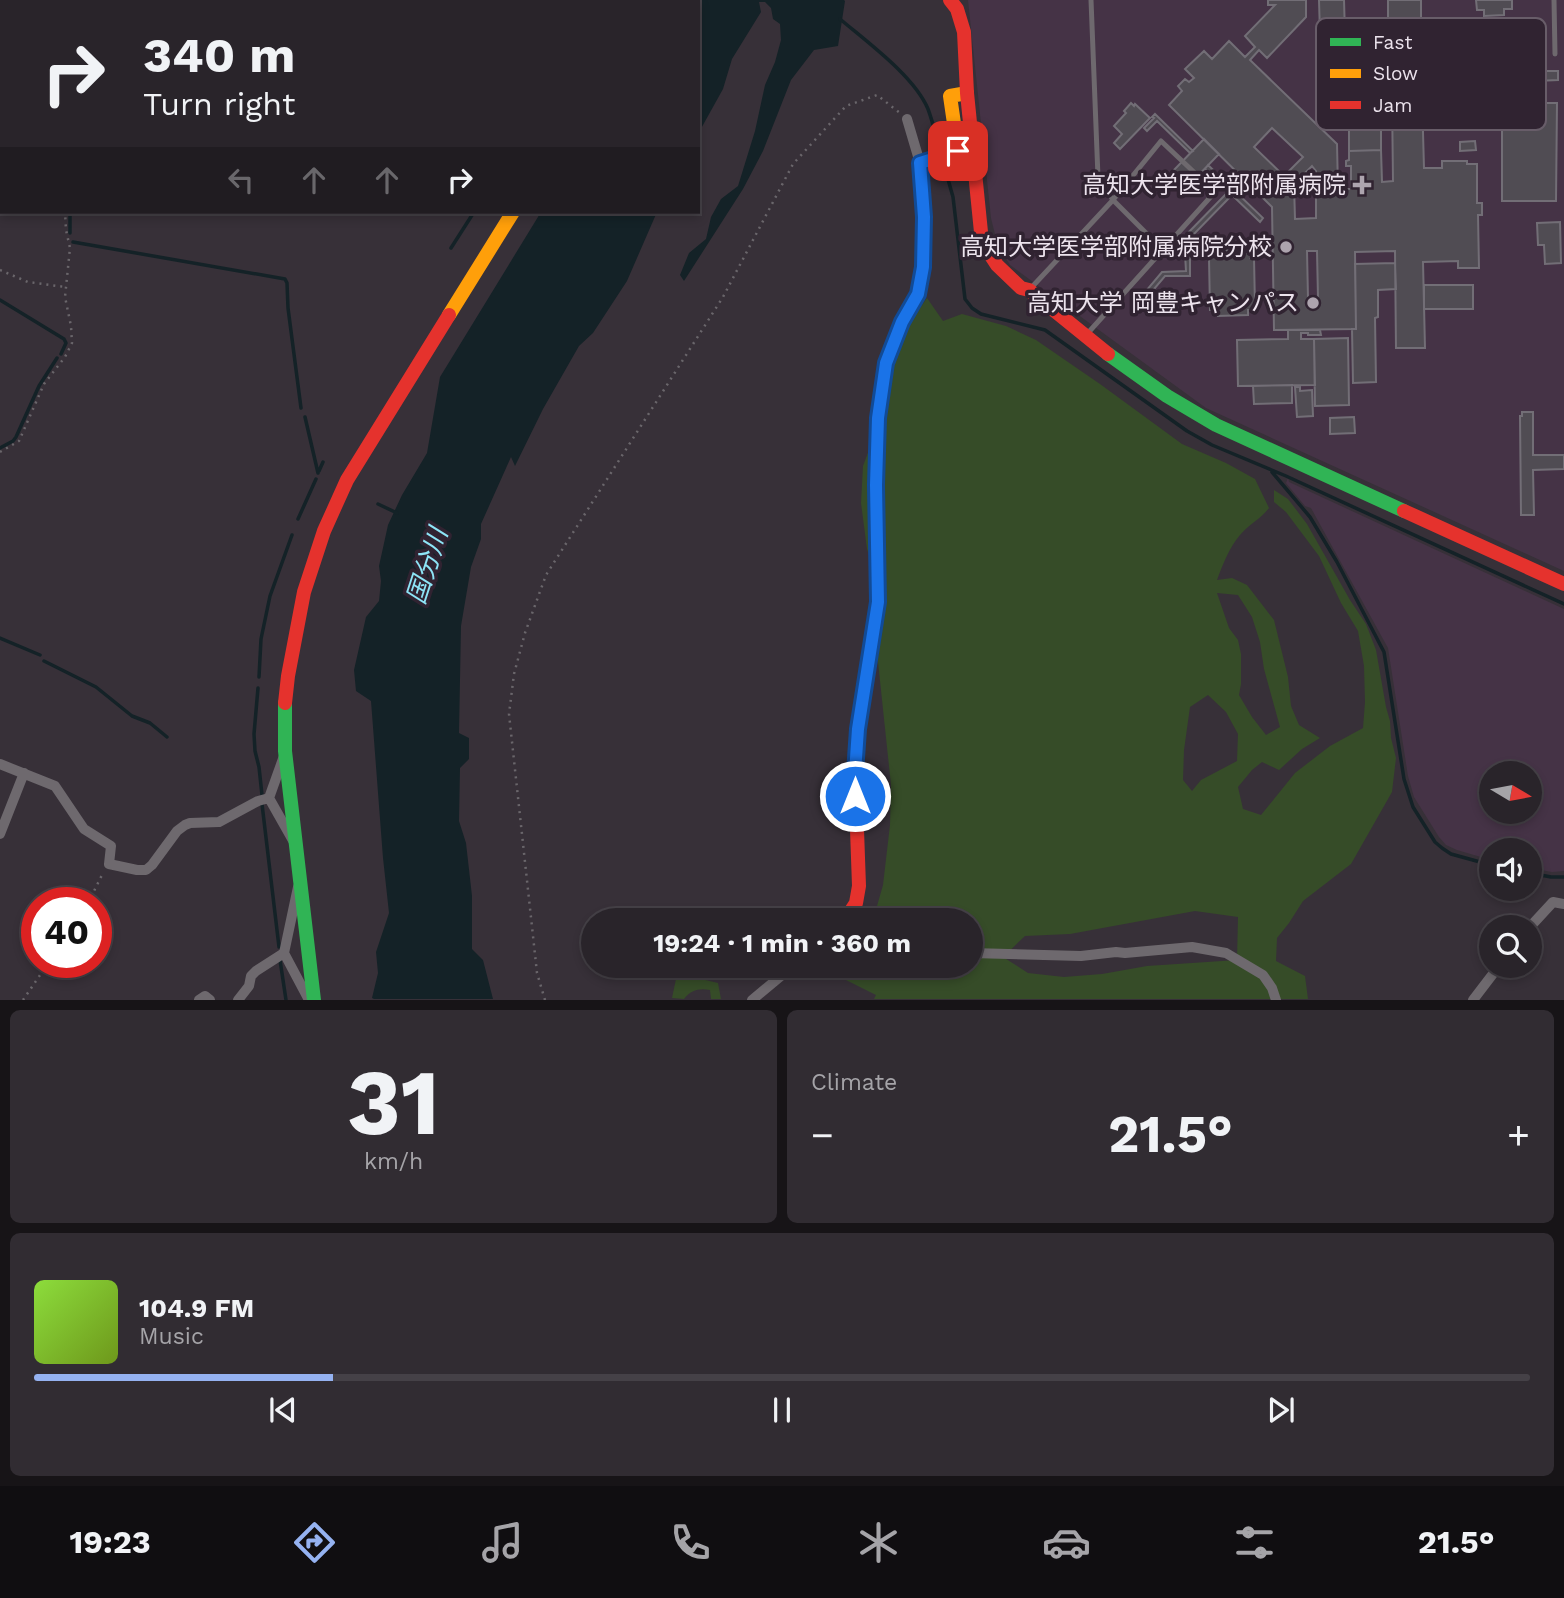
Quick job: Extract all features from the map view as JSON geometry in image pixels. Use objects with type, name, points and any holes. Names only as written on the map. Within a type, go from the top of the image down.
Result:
[{"type":"street","points":[[950,0],[957,9],[964,32],[967,93],[982,242],[997,265],[1021,288],[1029,290],[1085,336],[1185,409],[1564,584]]},
{"type":"street","points":[[926,162],[958,151],[950,96],[967,93]]},
{"type":"street","points":[[853,908],[859,886],[856,751],[878,602],[878,418],[886,363],[902,322],[918,294],[923,267],[926,162],[907,119]]},
{"type":"street","points":[[314,999],[285,751],[284,709],[304,592],[324,531],[347,480],[512,214]]},
{"type":"street","points":[[285,751],[268,798],[296,847]]},
{"type":"street","points":[[0,764],[57,788],[81,826],[111,846],[109,864],[137,870],[146,870],[152,865],[177,831],[185,825],[219,822],[268,798]]},
{"type":"street","points":[[0,834],[24,773]]},
{"type":"street","points":[[300,878],[284,953],[309,999]]},
{"type":"street","points":[[1541,915],[1553,902],[1564,904]]},
{"type":"street","points":[[983,953],[1081,956],[1192,947],[1226,953],[1263,975],[1276,999]]},
{"type":"street","points":[[238,999],[249,986],[251,976],[256,971],[284,953]]},
{"type":"street","points":[[752,999],[778,978]]},
{"type":"street","points":[[1474,999],[1490,978]]},
{"type":"street","points":[[199,999],[205,996],[210,999]]},
{"type":"lane","points":[[1091,0],[1098,177],[1113,200],[1163,250]]},
{"type":"lane","points":[[1554,0],[1555,54]]},
{"type":"lane","points":[[1029,290],[1113,200],[1161,141],[1215,192],[1085,336]]},
{"type":"path","points":[[545,999],[537,973],[509,714],[514,674],[545,575],[723,297],[793,164],[846,106],[877,95],[907,119]]},
{"type":"path","points":[[0,452],[19,441],[44,384],[65,357],[72,342],[65,303],[70,248],[65,214]]},
{"type":"path","points":[[0,270],[28,282],[65,287]]},
{"type":"path","points":[[97,887],[109,864]]},
{"type":"path","points":[[23,999],[38,978]]},
{"type":"shaded area","name":"高知大学 岡豊キャンパス","points":[[968,0],[1564,0],[1564,571],[1206,408],[1010,265],[998,246],[991,218]]},
{"type":"shaded area","points":[[1288,478],[1289,482],[1564,609],[1564,871],[1542,870],[1542,838],[1479,838],[1479,856],[1446,845],[1439,837],[1414,797],[1408,776],[1388,648],[1311,508],[1305,506],[1286,483]]},
{"type":"green space","points":[[927,298],[943,321],[962,314],[1006,326],[1036,340],[1182,444],[1255,479],[1269,508],[1236,540],[1217,580],[1232,578],[1247,585],[1274,620],[1288,677],[1291,706],[1299,725],[1320,738],[1302,749],[1279,770],[1262,762],[1238,787],[1243,809],[1261,815],[1295,773],[1330,746],[1363,728],[1364,666],[1358,631],[1341,603],[1319,556],[1286,512],[1274,502],[1274,490],[1288,499],[1307,524],[1366,624],[1376,650],[1396,758],[1392,792],[1351,864],[1303,901],[1277,938],[1276,961],[1305,976],[1308,999],[874,999],[876,995],[842,978],[983,978],[983,908],[876,908],[883,885],[890,825],[891,785],[876,643],[875,574],[867,549],[861,503],[863,466],[876,431],[883,393],[902,333]],"holes":[[[1217,593],[1238,595],[1252,617],[1260,642],[1264,669],[1280,727],[1266,735],[1239,695],[1241,654],[1238,640],[1229,628]],[[1208,695],[1226,712],[1238,734],[1237,761],[1201,780],[1192,791],[1183,780],[1190,707]],[[1195,911],[1238,917],[1237,960],[1147,966],[1064,977],[1028,973],[1003,957],[1025,936],[1070,934]]]},
{"type":"green space","points":[[697,978],[718,983],[721,999],[711,999],[710,990],[702,989],[695,990],[684,999],[672,998],[676,979]]},
{"type":"water","points":[[700,0],[845,1],[838,46],[814,50],[791,80],[763,151],[743,189],[684,281],[680,275],[689,253],[706,239],[711,217],[721,199],[738,186],[755,131],[765,85],[781,40],[780,24],[773,19],[771,8],[765,2],[759,2],[761,12],[732,59],[723,89],[700,130]]},
{"type":"water","name":"国分川","points":[[540,214],[656,214],[627,281],[593,333],[579,346],[543,409],[515,466],[511,457],[481,524],[481,539],[471,567],[461,626],[459,733],[469,738],[469,759],[460,768],[459,821],[466,843],[472,896],[472,949],[483,960],[493,999],[374,999],[372,998],[378,973],[376,952],[389,913],[371,701],[356,691],[354,670],[366,617],[379,601],[379,566],[388,525],[427,453],[440,377]]},
{"type":"building","points":[[1268,0],[1306,0],[1306,17],[1267,58],[1259,50],[1250,60],[1316,124],[1316,130],[1322,130],[1337,144],[1338,189],[1351,189],[1351,166],[1346,166],[1349,151],[1381,150],[1382,182],[1393,181],[1392,130],[1423,130],[1424,168],[1442,168],[1442,161],[1467,161],[1467,164],[1477,164],[1477,203],[1482,203],[1482,215],[1478,215],[1479,268],[1458,268],[1458,261],[1423,262],[1425,348],[1396,348],[1395,251],[1355,252],[1356,329],[1274,330],[1272,207],[1169,105],[1182,91],[1178,86],[1185,79],[1189,82],[1194,78],[1185,69],[1204,51],[1212,59],[1229,41],[1245,57],[1255,47],[1245,36],[1275,5],[1268,5]],"holes":[[[1272,128],[1303,157],[1284,176],[1254,147]],[[1312,166],[1316,171],[1316,218],[1295,219],[1294,184]],[[1307,251],[1317,251],[1318,298],[1308,298]]]},
{"type":"building","points":[[1319,0],[1344,0],[1345,18],[1320,18]]},
{"type":"building","points":[[1388,0],[1421,0],[1421,18],[1388,18]]},
{"type":"building","points":[[1476,0],[1512,0],[1512,9],[1504,9],[1504,15],[1484,16],[1484,10],[1477,10]]},
{"type":"building","points":[[1546,71],[1558,71],[1558,80],[1546,81]]},
{"type":"building","points":[[1131,103],[1150,118],[1120,149],[1114,143],[1122,134],[1114,126]]},
{"type":"building","points":[[1546,103],[1557,103],[1556,201],[1502,201],[1502,130],[1546,130]]},
{"type":"building","points":[[1155,114],[1193,151],[1190,153],[1157,121],[1147,131],[1144,128]]},
{"type":"building","points":[[1349,130],[1381,130],[1381,150],[1349,151]]},
{"type":"building","points":[[1204,139],[1219,154],[1188,186],[1173,171]]},
{"type":"building","points":[[1475,141],[1476,150],[1460,151],[1460,142]]},
{"type":"building","points":[[1208,165],[1263,218],[1260,222],[1232,195],[1189,239],[1190,246],[1228,246],[1228,251],[1190,252],[1190,276],[1165,276],[1144,301],[1140,298],[1162,272],[1186,271],[1184,237],[1228,192],[1205,169]]},
{"type":"building","points":[[1560,222],[1561,263],[1545,264],[1544,245],[1538,245],[1537,223]]},
{"type":"building","points":[[1247,250],[1250,258],[1254,258],[1255,307],[1248,310],[1248,315],[1218,316],[1218,310],[1210,310],[1209,258],[1212,258],[1212,251]]},
{"type":"building","points":[[1395,263],[1396,289],[1378,290],[1378,317],[1375,318],[1376,382],[1353,383],[1355,264]]},
{"type":"building","points":[[1424,285],[1473,285],[1473,309],[1424,309]]},
{"type":"building","points":[[1288,330],[1320,330],[1321,335],[1301,333],[1301,339],[1314,339],[1315,385],[1238,386],[1237,340],[1288,339]]},
{"type":"building","points":[[1348,338],[1349,405],[1315,406],[1314,339]]},
{"type":"building","points":[[1292,385],[1292,403],[1254,404],[1253,386]]},
{"type":"building","points":[[1295,387],[1300,387],[1300,391],[1312,390],[1313,416],[1297,417]]},
{"type":"building","points":[[1522,412],[1533,412],[1533,455],[1564,455],[1564,469],[1533,470],[1534,515],[1521,515]]},
{"type":"building","points":[[1354,417],[1355,433],[1330,434],[1330,418]]},
{"type":"waterway","points":[[840,19],[889,60],[912,84],[928,109],[940,151]]},
{"type":"waterway","points":[[942,158],[953,197],[965,299],[972,308],[981,314],[1045,330],[1187,431],[1212,445],[1286,476],[1564,604]]},
{"type":"waterway","points":[[70,214],[70,233]]},
{"type":"waterway","points":[[451,248],[473,214]]},
{"type":"waterway","points":[[73,242],[285,279],[301,408]]},
{"type":"waterway","points":[[0,300],[64,339],[66,343],[61,354]]},
{"type":"waterway","points":[[0,448],[16,437],[39,386],[57,358]]},
{"type":"waterway","points":[[305,417],[318,473]]},
{"type":"waterway","points":[[319,471],[323,462]]},
{"type":"waterway","points":[[1272,472],[1310,517],[1384,652],[1404,779],[1413,807],[1435,842],[1442,848],[1451,854],[1479,862]]},
{"type":"waterway","points":[[298,519],[316,479]]},
{"type":"waterway","points":[[378,504],[397,513]]},
{"type":"waterway","points":[[259,677],[261,639],[270,596],[292,535]]},
{"type":"waterway","points":[[0,638],[40,655]]},
{"type":"waterway","points":[[44,661],[96,687],[132,716],[150,723],[167,737]]},
{"type":"waterway","points":[[258,688],[254,734],[262,795]]},
{"type":"waterway","points":[[262,804],[279,947]]},
{"type":"waterway","points":[[1542,875],[1564,877]]},
{"type":"waterway","points":[[280,960],[286,1000]]},
{"type":"traffic: fast","points":[[1108,354],[1167,396],[1216,425],[1404,511]]},
{"type":"traffic: fast","points":[[285,703],[285,751],[314,1000]]},
{"type":"traffic: slow","points":[[884,376],[894,340],[917,296],[922,277],[925,228],[920,163],[958,151],[950,96],[967,93]]},
{"type":"traffic: slow","points":[[449,315],[512,214]]},
{"type":"traffic: jam","points":[[950,0],[957,9],[964,32],[967,93],[982,242],[997,265],[1021,288],[1029,290],[1108,354]]},
{"type":"traffic: jam","points":[[285,703],[304,592],[324,531],[347,480],[449,315]]},
{"type":"traffic: jam","points":[[853,908],[859,886],[855,773],[858,729],[878,602],[875,485],[878,418],[884,376]]},
{"type":"traffic: jam","points":[[1404,511],[1564,584]]},
{"type":"place","name":"高知大学医学部附属病院","points":[[1362,185]]},
{"type":"place","name":"高知大学医学部附属病院分校","points":[[1286,247]]},
{"type":"place","name":"高知大学 岡豊キャンパス","points":[[1313,303]]},
{"type":"route","points":[[855,796],[858,729],[878,602],[878,418],[886,363],[902,322],[918,294],[923,267],[924,217],[920,163],[958,151]]}]
